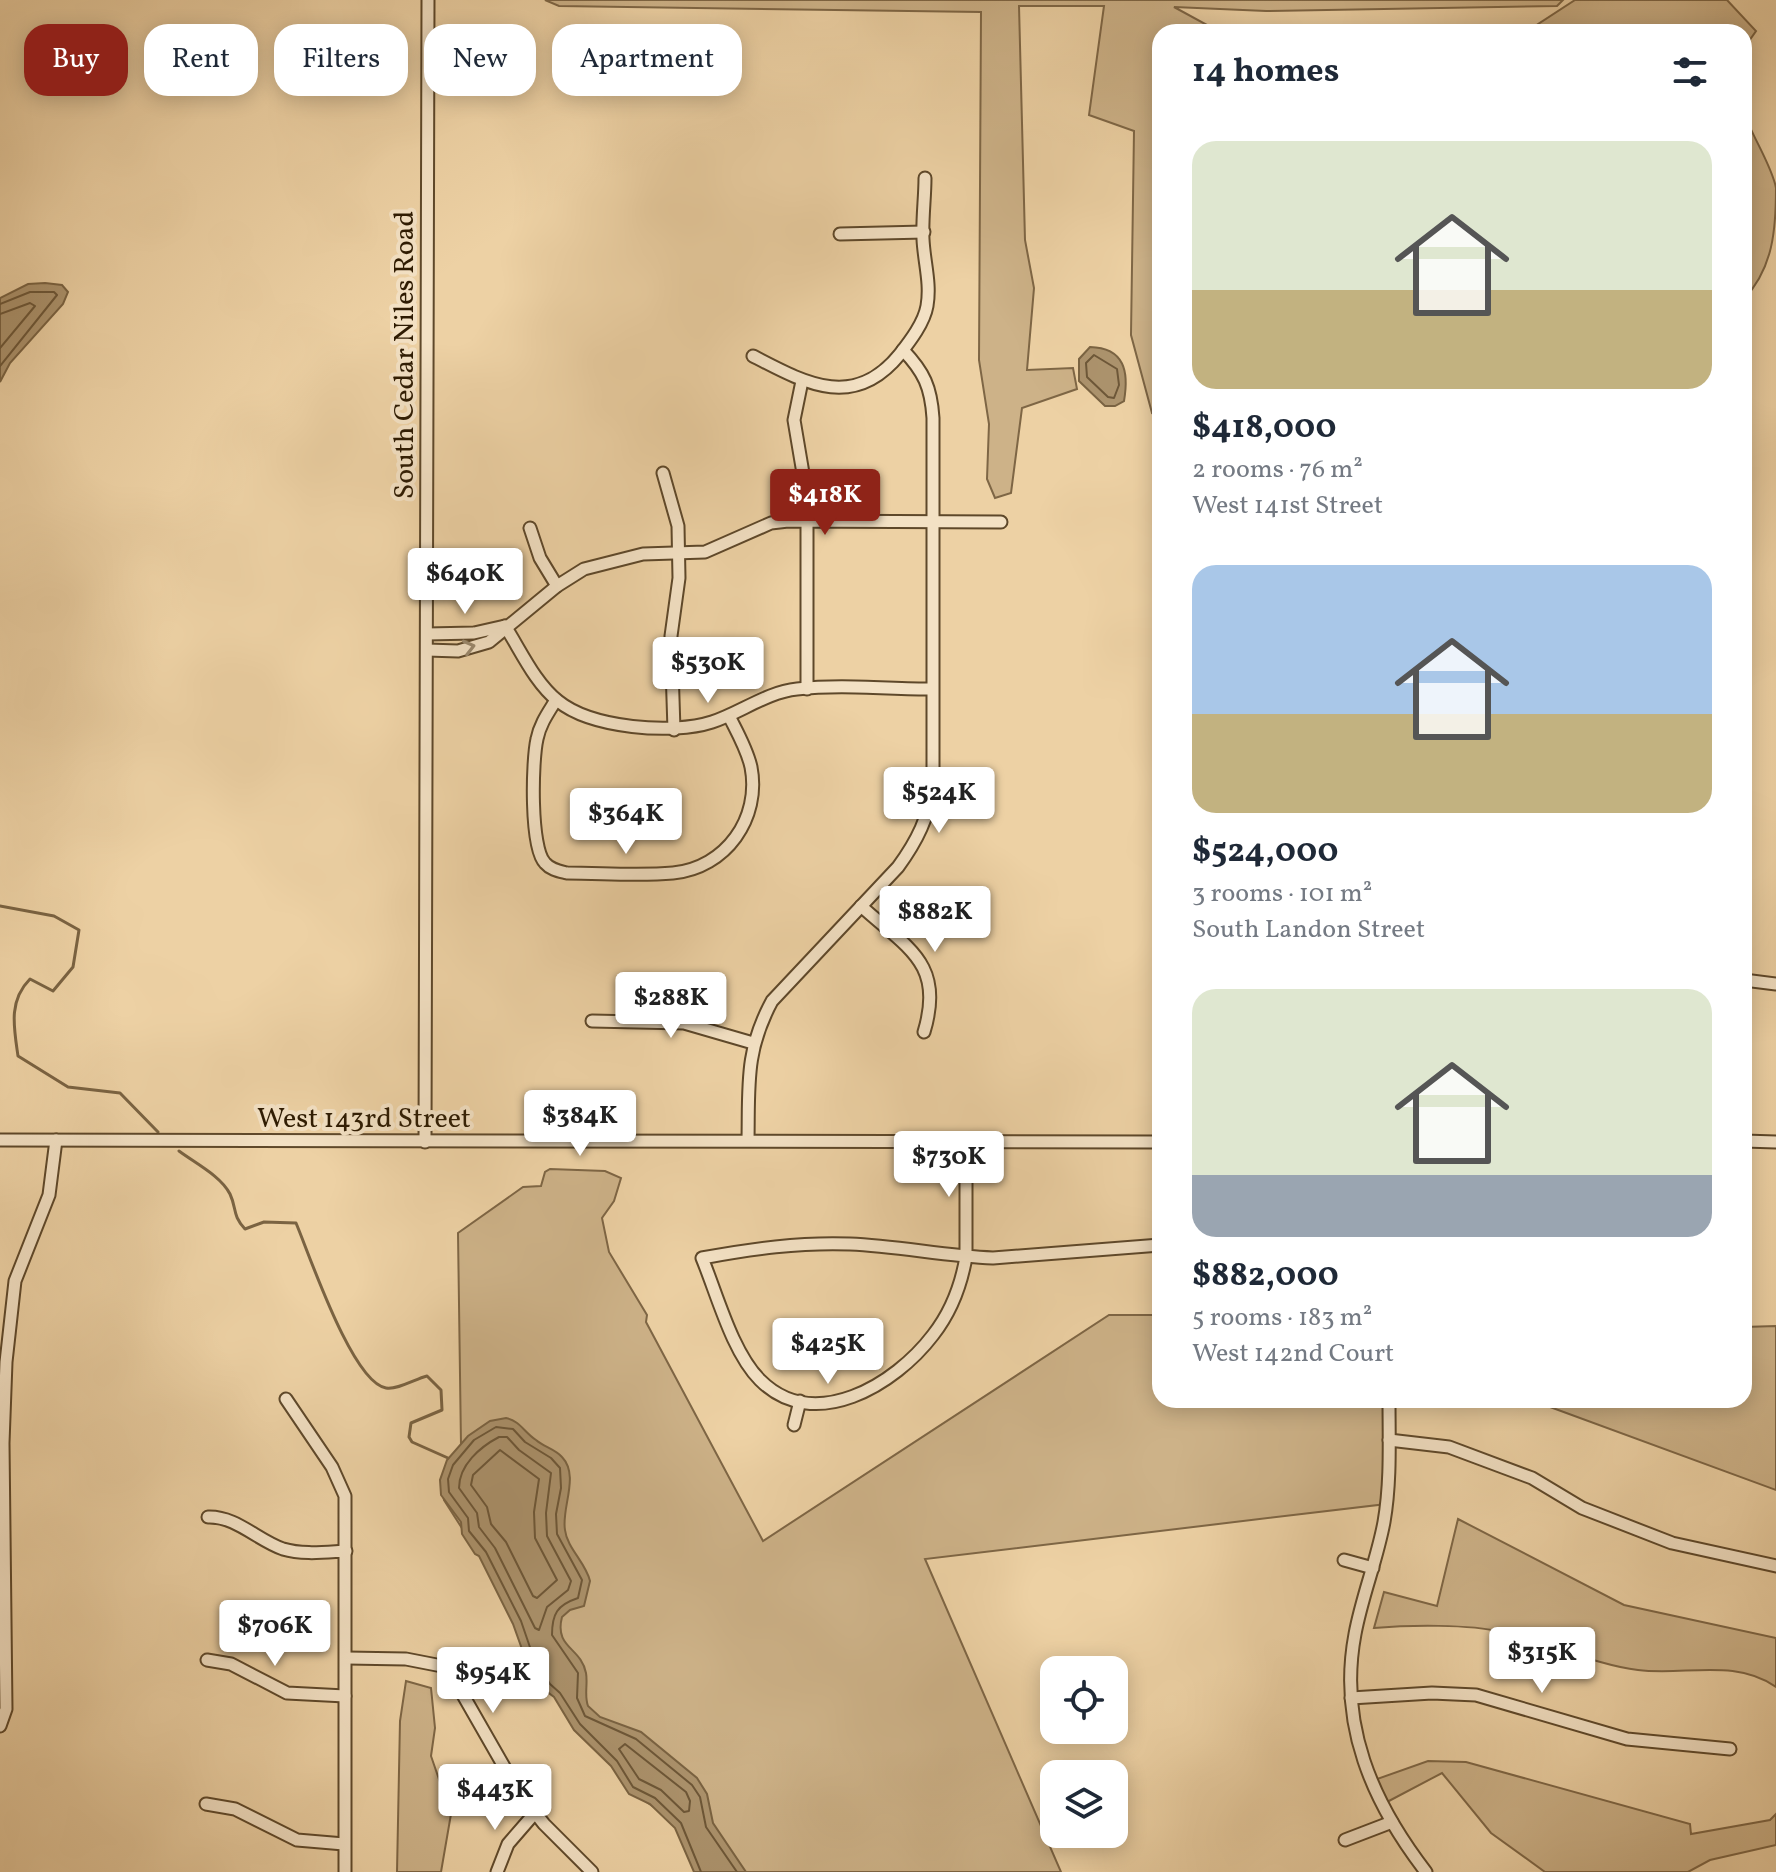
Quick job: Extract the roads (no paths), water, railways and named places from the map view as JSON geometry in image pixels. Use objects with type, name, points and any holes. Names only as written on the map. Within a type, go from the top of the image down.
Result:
[{"type":"street","name":"South Cedar Niles Road","points":[[425,1142],[428,0]]},
{"type":"street","points":[[753,356],[815,386],[836,387],[882,373],[903,350],[926,310],[925,178]]},
{"type":"street","points":[[840,234],[924,232]]},
{"type":"street","points":[[748,1140],[749,1070],[753,1043],[772,1001],[912,848],[930,807],[934,522],[931,391],[921,370],[903,350]]},
{"type":"street","points":[[802,381],[794,431],[807,497],[807,689]]},
{"type":"street","points":[[663,473],[678,526],[680,554],[671,636],[674,730]]},
{"type":"street","points":[[427,650],[471,648],[489,642],[557,586],[584,569],[643,554],[680,554],[720,548],[771,523],[1001,522]]},
{"type":"street","points":[[530,528],[540,558],[557,586]]},
{"type":"street","points":[[427,634],[474,633],[505,626]]},
{"type":"street","points":[[505,626],[535,676],[556,700],[576,712],[623,725],[674,730],[729,716],[782,692],[807,689],[932,689]]},
{"type":"street","points":[[556,700],[542,722],[537,739],[536,842],[544,862],[554,870],[567,873],[674,873],[704,864],[729,847],[750,814],[753,784],[748,755],[729,716]]},
{"type":"street","points":[[861,906],[912,952],[928,974],[933,991],[924,1032]]},
{"type":"street","points":[[1752,981],[1776,984]]},
{"type":"street","points":[[592,1021],[684,1023],[753,1043]]},
{"type":"street","name":"West 143rd Street","points":[[0,1140],[1152,1142]]},
{"type":"street","points":[[0,1726],[6,1709],[3,1443],[12,1297],[22,1260],[49,1195],[56,1140]]},
{"type":"street","points":[[1752,1141],[1776,1142]]},
{"type":"street","points":[[966,1142],[966,1257],[950,1309],[934,1334],[906,1363],[873,1388],[847,1400],[823,1404],[800,1401],[771,1389],[746,1363],[702,1258],[770,1246],[826,1244],[966,1257],[1034,1257],[1152,1246]]},
{"type":"street","points":[[286,1399],[343,1486],[347,1508],[345,1872]]},
{"type":"street","points":[[794,1425],[800,1401]]},
{"type":"street","points":[[1389,1408],[1385,1512],[1354,1636],[1351,1698],[1361,1758],[1373,1789],[1426,1872]]},
{"type":"street","points":[[1389,1440],[1449,1447],[1532,1478],[1594,1514],[1672,1543],[1776,1566]]},
{"type":"street","points":[[208,1517],[226,1519],[290,1551],[346,1551]]},
{"type":"street","points":[[1344,1560],[1373,1568]]},
{"type":"street","points":[[347,1658],[406,1659],[447,1667],[500,1764],[534,1814],[592,1872]]},
{"type":"street","points":[[207,1660],[231,1664],[287,1693],[345,1696]]},
{"type":"street","points":[[1351,1698],[1448,1693],[1476,1695],[1627,1739],[1730,1749]]},
{"type":"street","points":[[206,1804],[235,1809],[297,1840],[344,1844]]},
{"type":"street","points":[[497,1872],[508,1844],[534,1814]]},
{"type":"street","points":[[1345,1840],[1392,1822]]},
{"type":"water","points":[[28,284],[62,285],[68,292],[63,304],[10,363],[0,382],[0,298]]},
{"type":"water","points":[[1090,347],[1111,352],[1125,371],[1124,401],[1115,406],[1105,406],[1079,381],[1079,359]]},
{"type":"water","points":[[506,1418],[559,1454],[570,1473],[564,1521],[566,1537],[590,1581],[584,1606],[570,1610],[562,1617],[561,1627],[565,1641],[583,1664],[588,1706],[600,1717],[641,1732],[697,1778],[707,1794],[713,1823],[746,1872],[694,1872],[675,1828],[650,1804],[629,1794],[611,1766],[574,1730],[554,1697],[542,1688],[527,1663],[513,1624],[479,1556],[462,1534],[461,1522],[441,1495],[440,1480],[447,1460],[468,1436],[490,1421]]},
{"type":"waterway","points":[[0,906],[54,916],[79,930],[73,967],[53,991],[30,979],[18,996],[14,1015],[18,1056],[68,1087],[120,1093],[158,1132]]},
{"type":"waterway","points":[[179,1151],[226,1187],[238,1220],[245,1229],[264,1222],[296,1223],[346,1342],[373,1381],[391,1388],[427,1376],[441,1390],[442,1410],[411,1423],[409,1437],[412,1442],[448,1458]]}]
